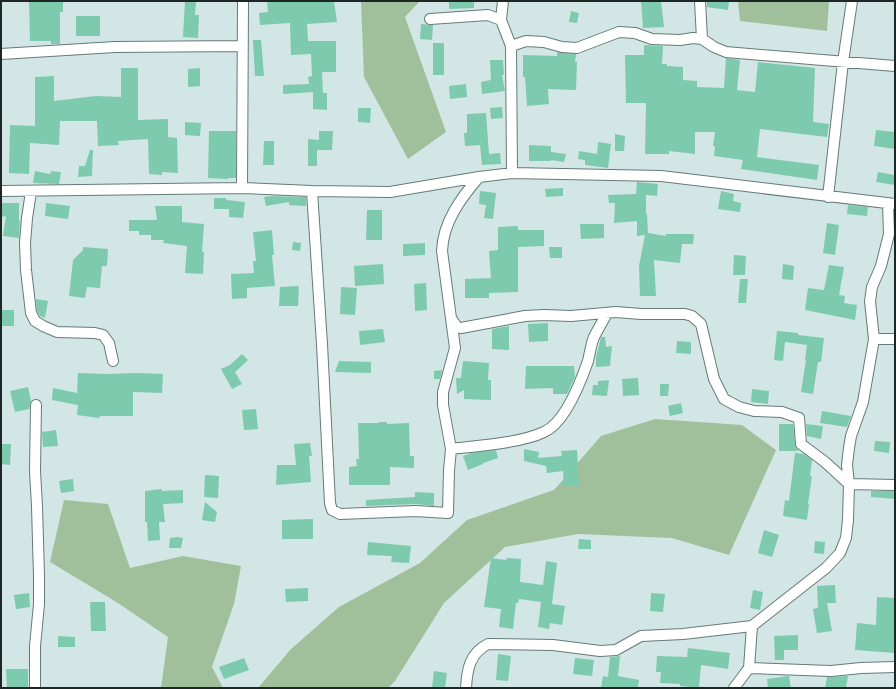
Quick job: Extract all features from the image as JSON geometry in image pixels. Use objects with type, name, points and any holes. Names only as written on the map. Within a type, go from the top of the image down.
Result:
[{"type":"street","points":[[242,188],[243,1]]},
{"type":"street","points":[[503,1],[501,20],[511,46],[512,173]]},
{"type":"street","points":[[700,1],[702,39]]},
{"type":"street","points":[[828,197],[843,62],[852,1]]},
{"type":"street","points":[[430,19],[488,15],[501,20]]},
{"type":"street","points":[[511,46],[526,41],[544,42],[562,47],[578,48],[619,32],[635,33],[652,39],[702,39],[714,47],[726,52],[895,66]]},
{"type":"street","points":[[1,54],[115,47],[242,46]]},
{"type":"street","points":[[1,191],[31,192],[242,188],[390,192],[478,177],[512,173],[661,176],[828,197],[891,203],[889,234],[881,266],[872,287],[870,301],[874,338],[863,402],[848,448],[846,465],[849,484],[848,520],[846,538],[840,553],[826,568],[752,626],[683,634],[641,636],[616,650],[600,651],[553,645],[488,644],[480,649],[473,658],[467,673],[466,688]]},
{"type":"street","points":[[312,191],[330,503],[332,510],[340,514],[415,511],[448,514],[451,449],[443,405],[443,392],[455,348],[442,251],[443,240],[455,209],[478,177]]},
{"type":"street","points":[[31,192],[27,218],[26,243],[26,270],[31,313],[35,321],[57,332],[95,333],[103,335],[109,343],[113,361]]},
{"type":"street","points":[[450,318],[457,327],[461,328],[526,316],[544,315],[571,316],[607,313],[685,314],[692,316],[701,324],[714,379],[724,399],[739,407],[754,411],[782,412],[799,418],[801,444],[825,462],[849,484],[895,485]]},
{"type":"street","points":[[451,449],[525,438],[545,432],[554,425],[569,405],[575,394],[588,361],[594,338],[607,313]]},
{"type":"street","points":[[874,338],[895,339]]},
{"type":"street","points":[[35,688],[35,646],[39,604],[35,471],[36,405]]},
{"type":"street","points":[[734,688],[749,668],[752,626]]},
{"type":"street","points":[[749,668],[825,671],[895,667]]},
{"type":"green space","points":[[361,1],[420,1],[405,17],[446,132],[408,159],[364,77]]},
{"type":"green space","points":[[738,1],[829,1],[827,31],[740,21]]},
{"type":"green space","points":[[655,419],[742,425],[776,450],[729,555],[672,538],[578,534],[505,547],[444,603],[395,681],[388,688],[258,688],[291,649],[339,607],[420,563],[467,520],[554,490],[601,436]]},
{"type":"green space","points":[[64,500],[108,504],[130,568],[183,556],[241,566],[234,604],[212,667],[223,688],[161,688],[168,637],[118,603],[50,562]]},
{"type":"building","points":[[29,1],[63,1],[63,12],[60,12],[60,44],[51,44],[51,41],[30,41]]},
{"type":"building","points":[[185,1],[196,1],[195,15],[199,15],[198,38],[183,37]]},
{"type":"building","points":[[267,1],[334,1],[337,22],[307,24],[308,41],[336,41],[336,72],[322,72],[323,93],[327,93],[327,110],[313,109],[313,92],[283,94],[283,85],[309,84],[308,77],[312,76],[311,54],[291,55],[290,23],[260,25],[259,13],[268,12]]},
{"type":"building","points":[[449,1],[474,1],[474,8],[449,9]]},
{"type":"building","points":[[641,1],[661,1],[664,27],[643,28]]},
{"type":"building","points":[[707,1],[729,1],[728,10],[707,7]]},
{"type":"building","points":[[571,11],[579,13],[577,23],[569,22]]},
{"type":"building","points":[[76,16],[100,16],[100,36],[76,36]]},
{"type":"building","points":[[421,24],[433,25],[432,40],[420,39]]},
{"type":"building","points":[[253,40],[261,40],[264,76],[255,76]]},
{"type":"building","points":[[433,43],[444,43],[444,75],[433,75]]},
{"type":"building","points":[[644,45],[663,46],[662,64],[667,64],[667,66],[683,67],[683,80],[697,81],[697,87],[724,88],[726,58],[740,60],[737,90],[755,92],[758,62],[815,68],[813,122],[829,124],[827,137],[760,129],[757,157],[819,165],[817,180],[741,169],[743,160],[714,156],[715,146],[713,146],[715,132],[695,132],[695,154],[669,151],[669,154],[645,154],[646,103],[626,103],[625,55],[644,55]]},
{"type":"building","points":[[557,52],[576,54],[576,90],[548,89],[549,104],[527,106],[525,77],[523,77],[523,55],[557,56]]},
{"type":"building","points":[[490,60],[503,60],[504,75],[502,75],[505,91],[482,94],[481,82],[491,80]]},
{"type":"building","points":[[121,68],[138,68],[138,120],[168,119],[168,137],[177,138],[178,173],[162,172],[162,175],[149,174],[148,139],[118,141],[119,145],[98,146],[97,121],[60,121],[59,145],[30,143],[29,174],[9,173],[10,125],[35,126],[35,77],[54,76],[54,101],[96,96],[121,97]]},
{"type":"building","points":[[200,68],[200,86],[188,87],[188,69]]},
{"type":"building","points":[[466,84],[467,97],[450,99],[449,86]]},
{"type":"building","points":[[502,107],[503,118],[491,119],[490,108]]},
{"type":"building","points":[[358,108],[371,108],[370,123],[358,122]]},
{"type":"building","points":[[486,113],[489,154],[500,153],[501,164],[482,165],[480,145],[465,146],[464,133],[467,133],[467,114]]},
{"type":"building","points":[[185,122],[201,123],[200,136],[185,135]]},
{"type":"building","points":[[876,130],[895,132],[895,149],[874,146]]},
{"type":"building","points":[[209,131],[236,131],[236,178],[208,178]]},
{"type":"building","points":[[319,131],[333,131],[332,150],[317,150],[317,166],[308,166],[308,139],[319,140]]},
{"type":"building","points":[[615,134],[625,136],[624,151],[615,151]]},
{"type":"building","points":[[264,141],[274,141],[274,165],[263,165]]},
{"type":"building","points":[[598,142],[611,144],[608,168],[585,165],[585,160],[578,159],[579,151],[597,154]]},
{"type":"building","points":[[529,145],[551,146],[551,152],[566,154],[564,162],[551,160],[529,161]]},
{"type":"building","points":[[90,150],[93,150],[92,176],[78,177],[79,166],[85,166]]},
{"type":"building","points":[[35,171],[50,174],[51,171],[61,172],[59,184],[33,183]]},
{"type":"building","points":[[878,172],[895,175],[895,185],[876,182]]},
{"type":"building","points":[[637,182],[658,184],[657,196],[646,195],[648,233],[666,236],[666,234],[694,234],[693,244],[682,244],[680,263],[654,260],[656,296],[640,296],[639,266],[645,235],[637,236],[637,221],[614,223],[615,203],[609,203],[608,195],[636,194]]},
{"type":"building","points":[[563,188],[563,196],[546,197],[545,189]]},
{"type":"building","points":[[480,191],[496,193],[493,219],[484,218],[486,205],[479,204]]},
{"type":"building","points":[[721,191],[734,194],[733,201],[741,203],[740,212],[718,209]]},
{"type":"building","points":[[264,197],[306,197],[306,206],[289,205],[289,202],[266,206]]},
{"type":"building","points":[[214,198],[226,198],[226,200],[245,202],[243,218],[229,217],[229,209],[214,209]]},
{"type":"building","points":[[1,203],[19,203],[19,238],[3,236],[6,216],[1,217]]},
{"type":"building","points":[[46,203],[70,206],[68,219],[45,216]]},
{"type":"building","points":[[848,205],[868,207],[867,216],[847,214]]},
{"type":"building","points":[[155,206],[182,206],[182,222],[204,224],[202,252],[204,252],[203,274],[185,273],[187,246],[163,243],[164,240],[151,240],[151,235],[139,235],[139,231],[129,231],[129,220],[157,220]]},
{"type":"building","points":[[367,210],[382,210],[382,240],[366,240]]},
{"type":"building","points":[[827,223],[839,225],[835,255],[823,253]]},
{"type":"building","points":[[580,224],[604,224],[604,238],[581,239]]},
{"type":"building","points":[[518,226],[518,230],[544,230],[544,246],[518,247],[518,292],[489,293],[489,298],[465,298],[465,279],[491,278],[489,251],[498,250],[498,227]]},
{"type":"building","points":[[272,230],[274,255],[272,255],[275,286],[247,288],[247,298],[232,299],[231,274],[254,273],[253,261],[256,261],[253,232]]},
{"type":"building","points":[[293,242],[301,243],[300,251],[292,250]]},
{"type":"building","points":[[425,243],[425,255],[403,256],[403,244]]},
{"type":"building","points":[[83,247],[108,249],[107,266],[102,266],[100,288],[87,287],[85,298],[69,296],[73,260],[83,250]]},
{"type":"building","points":[[549,247],[562,247],[562,258],[550,258]]},
{"type":"building","points":[[734,255],[746,256],[745,275],[733,275]]},
{"type":"building","points":[[383,264],[384,284],[355,286],[354,266]]},
{"type":"building","points":[[783,264],[794,266],[793,280],[782,279]]},
{"type":"building","points":[[829,265],[844,267],[839,295],[845,296],[844,303],[857,305],[855,320],[805,310],[808,288],[824,290]]},
{"type":"building","points":[[740,279],[748,279],[746,303],[738,303]]},
{"type":"building","points":[[426,283],[427,310],[415,311],[414,284]]},
{"type":"building","points":[[299,286],[298,306],[279,306],[280,287]]},
{"type":"building","points":[[341,287],[357,288],[355,315],[340,314]]},
{"type":"building","points":[[36,299],[48,301],[45,318],[40,316],[37,311]]},
{"type":"building","points":[[1,310],[14,310],[14,326],[1,326]]},
{"type":"building","points":[[548,323],[548,341],[529,342],[528,324]]},
{"type":"building","points":[[509,326],[509,350],[492,349],[492,329]]},
{"type":"building","points":[[383,329],[385,342],[360,345],[359,331]]},
{"type":"building","points":[[777,331],[824,338],[821,362],[818,362],[813,394],[801,392],[807,345],[785,342],[783,361],[774,360]]},
{"type":"building","points":[[601,337],[605,337],[606,347],[612,346],[610,366],[596,367],[596,357]]},
{"type":"building","points":[[677,341],[691,342],[691,354],[676,353]]},
{"type":"building","points":[[242,354],[248,360],[235,372],[242,384],[232,389],[221,369],[230,365]]},
{"type":"building","points":[[339,361],[371,362],[371,373],[335,372]]},
{"type":"building","points":[[463,361],[489,363],[488,380],[491,380],[491,400],[464,399],[464,390],[457,394],[456,378],[461,378]]},
{"type":"building","points":[[526,366],[574,366],[575,377],[567,394],[553,394],[553,388],[525,389]]},
{"type":"building","points":[[442,370],[440,379],[434,379],[434,371]]},
{"type":"building","points":[[78,373],[163,374],[162,393],[133,392],[133,416],[100,416],[99,418],[77,415],[78,405],[52,400],[53,388],[77,393]]},
{"type":"building","points":[[638,378],[639,395],[623,396],[622,379]]},
{"type":"building","points":[[609,380],[607,396],[592,395],[593,385],[598,385],[598,381]]},
{"type":"building","points":[[660,384],[669,384],[668,396],[660,396]]},
{"type":"building","points":[[28,387],[31,401],[29,409],[15,412],[10,391]]},
{"type":"building","points":[[752,389],[769,391],[768,404],[751,402]]},
{"type":"building","points":[[681,403],[683,413],[670,416],[668,406]]},
{"type":"building","points":[[256,409],[258,429],[244,430],[242,410]]},
{"type":"building","points":[[822,411],[851,416],[847,427],[820,423]]},
{"type":"building","points":[[387,422],[387,424],[409,423],[410,456],[414,456],[414,468],[390,467],[390,485],[349,485],[349,467],[357,466],[356,459],[359,459],[358,423]]},
{"type":"building","points":[[779,424],[793,424],[795,444],[798,451],[779,451]]},
{"type":"building","points":[[806,424],[823,426],[821,439],[807,436]]},
{"type":"building","points":[[56,430],[58,446],[43,447],[42,432]]},
{"type":"building","points":[[875,441],[890,442],[889,453],[874,451]]},
{"type":"building","points":[[310,443],[312,456],[309,456],[311,482],[276,485],[277,465],[296,465],[294,444]]},
{"type":"building","points":[[1,444],[11,444],[10,465],[1,464]]},
{"type":"building","points":[[524,449],[539,452],[538,458],[562,456],[561,451],[577,450],[579,485],[564,486],[563,471],[547,473],[546,466],[524,461]]},
{"type":"building","points":[[496,450],[498,458],[468,470],[463,456],[471,453]]},
{"type":"building","points":[[795,453],[804,454],[812,460],[810,476],[812,476],[807,520],[783,516],[785,500],[789,501]]},
{"type":"building","points":[[205,475],[219,476],[218,498],[204,497]]},
{"type":"building","points":[[73,479],[74,491],[61,493],[59,481]]},
{"type":"building","points":[[162,489],[162,491],[183,490],[183,503],[163,504],[165,522],[159,522],[160,540],[148,541],[147,522],[145,522],[145,491]]},
{"type":"building","points":[[871,491],[895,491],[895,499],[871,497]]},
{"type":"building","points":[[415,492],[434,493],[434,506],[415,504],[366,506],[366,500],[415,497]]},
{"type":"building","points":[[205,502],[217,512],[215,522],[202,520]]},
{"type":"building","points":[[313,519],[313,539],[282,539],[282,520]]},
{"type":"building","points":[[764,530],[779,535],[772,557],[758,553]]},
{"type":"building","points":[[170,538],[183,538],[181,548],[169,548]]},
{"type":"building","points":[[579,539],[591,540],[591,549],[578,549]]},
{"type":"building","points":[[815,541],[825,542],[824,554],[814,553]]},
{"type":"building","points":[[368,542],[411,546],[409,563],[391,562],[392,556],[367,555]]},
{"type":"building","points":[[491,558],[506,560],[507,558],[521,559],[520,582],[543,585],[546,561],[557,563],[552,604],[565,606],[562,625],[550,623],[549,629],[538,627],[541,602],[519,599],[518,603],[516,603],[513,629],[499,627],[501,609],[484,607]]},
{"type":"building","points":[[835,585],[836,603],[827,603],[832,631],[817,633],[813,609],[818,608],[817,586]]},
{"type":"building","points":[[308,588],[308,601],[286,602],[285,589]]},
{"type":"building","points":[[753,590],[763,592],[760,610],[750,608]]},
{"type":"building","points":[[29,593],[30,607],[16,609],[14,595]]},
{"type":"building","points":[[651,593],[665,594],[663,612],[650,611]]},
{"type":"building","points":[[877,597],[895,598],[895,653],[855,650],[857,623],[876,625]]},
{"type":"building","points":[[90,602],[105,602],[106,631],[91,631]]},
{"type":"building","points":[[798,635],[798,650],[784,650],[784,660],[775,660],[774,636]]},
{"type":"building","points":[[58,636],[75,637],[75,647],[58,647]]},
{"type":"building","points":[[688,648],[730,653],[728,669],[701,665],[699,688],[680,686],[680,684],[660,683],[661,672],[656,672],[657,656],[687,657]]},
{"type":"building","points":[[498,654],[511,656],[508,681],[496,680]]},
{"type":"building","points":[[620,656],[618,676],[639,680],[638,688],[601,688],[603,676],[608,677],[610,657]]},
{"type":"building","points":[[244,658],[249,670],[224,679],[219,667]]},
{"type":"building","points":[[575,658],[594,660],[592,676],[573,674]]},
{"type":"building","points":[[6,669],[28,669],[28,688],[7,688]]},
{"type":"building","points":[[434,671],[447,673],[445,688],[432,688]]},
{"type":"building","points":[[789,676],[791,688],[768,688],[767,679]]},
{"type":"building","points":[[848,676],[846,688],[825,688],[827,677]]}]
